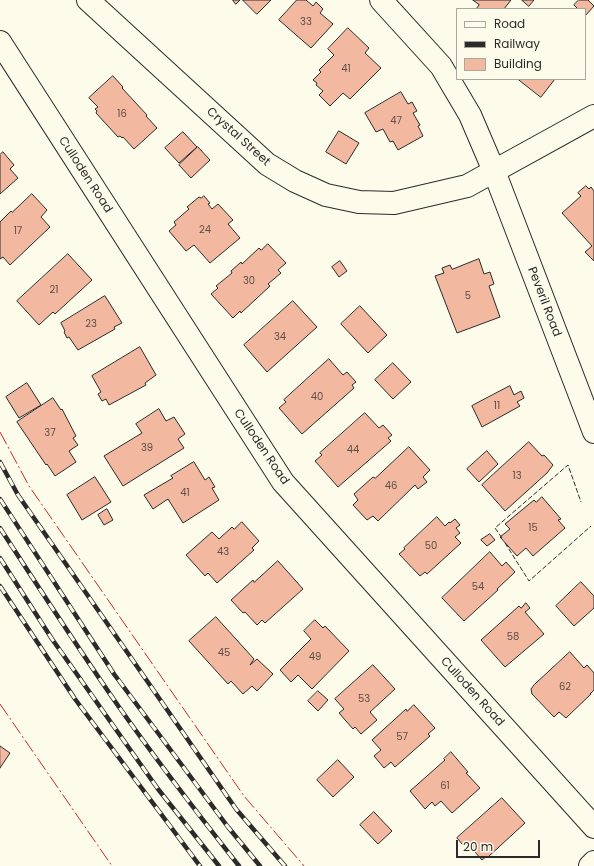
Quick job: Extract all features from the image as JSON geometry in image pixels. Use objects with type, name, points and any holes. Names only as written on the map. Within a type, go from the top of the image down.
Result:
[{"type":"street","name":"Crystal Street","points":[[88,0],[267,164],[295,181],[326,195],[359,202],[394,203],[467,186],[594,116]]},
{"type":"street","name":"Peveril Road","points":[[381,0],[441,66],[470,115],[494,171],[594,432]]},
{"type":"street","name":"Culloden Road","points":[[0,42],[283,482],[594,827]]},
{"type":"street","points":[[590,866],[594,862]]},
{"type":"building","points":[[233,0],[240,0],[236,4]]},
{"type":"building","points":[[243,0],[271,0],[257,14]]},
{"type":"building","points":[[297,0],[306,0],[313,6],[316,2],[323,9],[320,13],[333,24],[311,48],[279,20]]},
{"type":"building","points":[[473,0],[511,0],[505,8],[477,8],[479,5]]},
{"type":"building","points":[[522,0],[534,0],[529,6]]},
{"type":"building","points":[[579,0],[588,0],[594,6],[586,15],[586,8],[577,8],[574,5]]},
{"type":"building","points":[[348,28],[369,48],[365,53],[381,68],[350,99],[343,93],[330,106],[319,95],[323,91],[313,80],[321,72],[319,70],[334,55],[328,49]]},
{"type":"building","points":[[113,76],[157,128],[134,149],[123,137],[118,137],[96,113],[97,111],[95,109],[98,107],[89,98]]},
{"type":"building","points":[[519,80],[554,80],[541,97]]},
{"type":"building","points":[[401,92],[408,104],[412,102],[417,111],[413,113],[420,125],[418,126],[423,136],[398,150],[393,141],[390,142],[383,129],[376,132],[365,113]]},
{"type":"building","points":[[339,131],[359,143],[346,164],[326,152]]},
{"type":"building","points":[[183,132],[197,147],[179,163],[165,148]]},
{"type":"building","points":[[198,147],[210,160],[191,178],[179,165]]},
{"type":"building","points":[[3,152],[14,165],[10,169],[18,178],[0,194],[0,155]]},
{"type":"building","points":[[586,186],[589,189],[591,187],[594,191],[594,261],[585,252],[592,246],[562,213],[581,196],[578,193]]},
{"type":"building","points":[[32,194],[47,210],[41,217],[50,227],[10,265],[3,257],[0,259],[0,222]]},
{"type":"building","points":[[204,196],[210,203],[208,204],[212,209],[218,204],[233,220],[228,224],[240,238],[210,263],[194,245],[186,251],[169,231],[176,225],[174,222],[189,209],[187,207],[199,197],[201,198]]},
{"type":"building","points":[[268,244],[286,263],[278,270],[281,273],[268,284],[270,286],[241,313],[240,311],[233,318],[211,294],[218,288],[216,286],[232,273],[231,271],[241,262],[242,264],[259,248],[261,250]]},
{"type":"building","points":[[68,254],[92,280],[55,314],[53,312],[39,325],[17,301]]},
{"type":"building","points":[[479,259],[484,274],[490,272],[494,284],[489,286],[500,317],[457,333],[435,276],[444,273],[442,268],[450,265],[452,269]]},
{"type":"building","points":[[340,261],[347,271],[339,277],[332,267]]},
{"type":"building","points":[[105,296],[122,323],[114,327],[115,329],[78,350],[69,337],[67,338],[61,323]]},
{"type":"building","points":[[293,301],[317,327],[267,372],[244,345]]},
{"type":"building","points":[[360,306],[387,335],[368,353],[341,324]]},
{"type":"building","points":[[140,347],[156,375],[145,383],[146,385],[109,405],[106,399],[102,401],[98,394],[101,392],[92,376]]},
{"type":"building","points":[[329,359],[343,375],[347,372],[356,382],[352,385],[354,388],[302,434],[279,408],[286,402],[284,400]]},
{"type":"building","points":[[393,363],[411,382],[393,399],[375,380]]},
{"type":"building","points":[[27,383],[41,405],[19,418],[6,397]]},
{"type":"building","points":[[510,386],[514,395],[521,391],[524,398],[517,402],[520,406],[482,427],[472,406]]},
{"type":"building","points":[[53,398],[61,410],[62,409],[76,436],[73,438],[78,445],[69,451],[76,462],[55,476],[17,422]]},
{"type":"building","points":[[159,409],[166,421],[174,417],[185,434],[178,439],[184,448],[123,486],[104,456],[142,433],[136,424]]},
{"type":"building","points":[[365,413],[379,428],[383,425],[392,435],[388,438],[391,441],[338,487],[315,461],[322,455],[320,453]]},
{"type":"building","points":[[529,442],[553,465],[547,473],[505,511],[482,485]]},
{"type":"building","points":[[409,447],[430,470],[423,477],[427,482],[418,489],[415,485],[378,521],[373,516],[367,520],[353,505],[358,500],[354,494],[373,477],[375,478]]},
{"type":"building","points":[[487,451],[498,464],[479,482],[467,469]]},
{"type":"building","points":[[194,462],[205,480],[209,477],[215,487],[212,488],[219,500],[183,523],[168,499],[153,509],[144,495],[173,478],[171,476]]},
{"type":"building","points":[[95,477],[111,502],[82,520],[67,495]]},
{"type":"building","points":[[542,497],[561,519],[558,520],[565,528],[533,556],[526,548],[517,556],[500,537],[510,529],[505,524],[534,500],[536,502]]},
{"type":"building","points":[[107,509],[113,520],[104,525],[98,515]]},
{"type":"building","points":[[437,517],[445,526],[455,519],[460,525],[456,528],[460,533],[455,537],[461,543],[427,574],[425,572],[420,576],[399,554]]},
{"type":"building","points":[[242,522],[259,541],[252,548],[254,550],[217,583],[208,573],[205,576],[186,555],[212,532],[219,539],[232,527],[234,529]]},
{"type":"building","points":[[490,534],[495,540],[487,546],[481,540]]},
{"type":"building","points":[[490,552],[502,566],[506,562],[515,572],[497,589],[498,590],[464,621],[442,598]]},
{"type":"building","points":[[278,561],[303,589],[265,623],[262,620],[257,625],[231,600],[253,580],[254,582]]},
{"type":"building","points":[[581,582],[594,596],[594,608],[574,626],[556,606]]},
{"type":"building","points":[[526,603],[530,608],[525,612],[544,634],[505,667],[481,640],[519,606],[521,608]]},
{"type":"building","points":[[216,617],[254,659],[250,665],[257,659],[273,674],[257,691],[252,686],[243,694],[231,681],[228,684],[189,641]]},
{"type":"building","points":[[315,620],[323,628],[325,626],[349,651],[312,689],[298,675],[291,682],[280,670],[311,639],[304,631]]},
{"type":"building","points":[[570,652],[584,668],[587,665],[594,673],[594,690],[566,718],[559,712],[554,717],[532,694],[531,689]]},
{"type":"building","points":[[373,665],[395,689],[370,712],[377,720],[361,734],[355,727],[353,729],[339,713],[344,709],[335,699]]},
{"type":"building","points":[[318,691],[328,700],[318,711],[308,701]]},
{"type":"building","points":[[414,705],[435,728],[428,734],[430,736],[395,767],[391,762],[384,768],[374,756],[381,750],[372,740],[406,709],[407,711]]},
{"type":"building","points":[[0,746],[10,753],[0,768]]},
{"type":"building","points":[[451,752],[468,772],[466,773],[480,788],[452,813],[441,801],[435,806],[432,802],[425,809],[410,791],[445,760],[444,759]]},
{"type":"building","points":[[338,760],[354,777],[333,797],[317,780]]},
{"type":"building","points":[[502,798],[525,823],[488,857],[487,856],[482,860],[466,842],[463,845],[457,838]]},
{"type":"building","points":[[374,812],[392,831],[378,844],[360,825]]},
{"type":"railway","points":[[0,462],[18,495],[236,809],[285,866]]},
{"type":"railway","points":[[0,499],[114,674],[228,827],[260,866]]},
{"type":"railway","points":[[0,528],[119,707],[239,866]]},
{"type":"railway","points":[[0,558],[52,639],[158,789],[219,866]]},
{"type":"railway","points":[[0,586],[75,699],[200,866]]},
{"type":"fence","points":[[502,538],[495,528],[568,465],[581,502]]},
{"type":"fence","points":[[505,543],[529,581],[591,526]]},
{"type":"power","points":[[0,432],[29,486],[244,796],[304,866]]},
{"type":"power","points":[[0,704],[112,866]]}]
